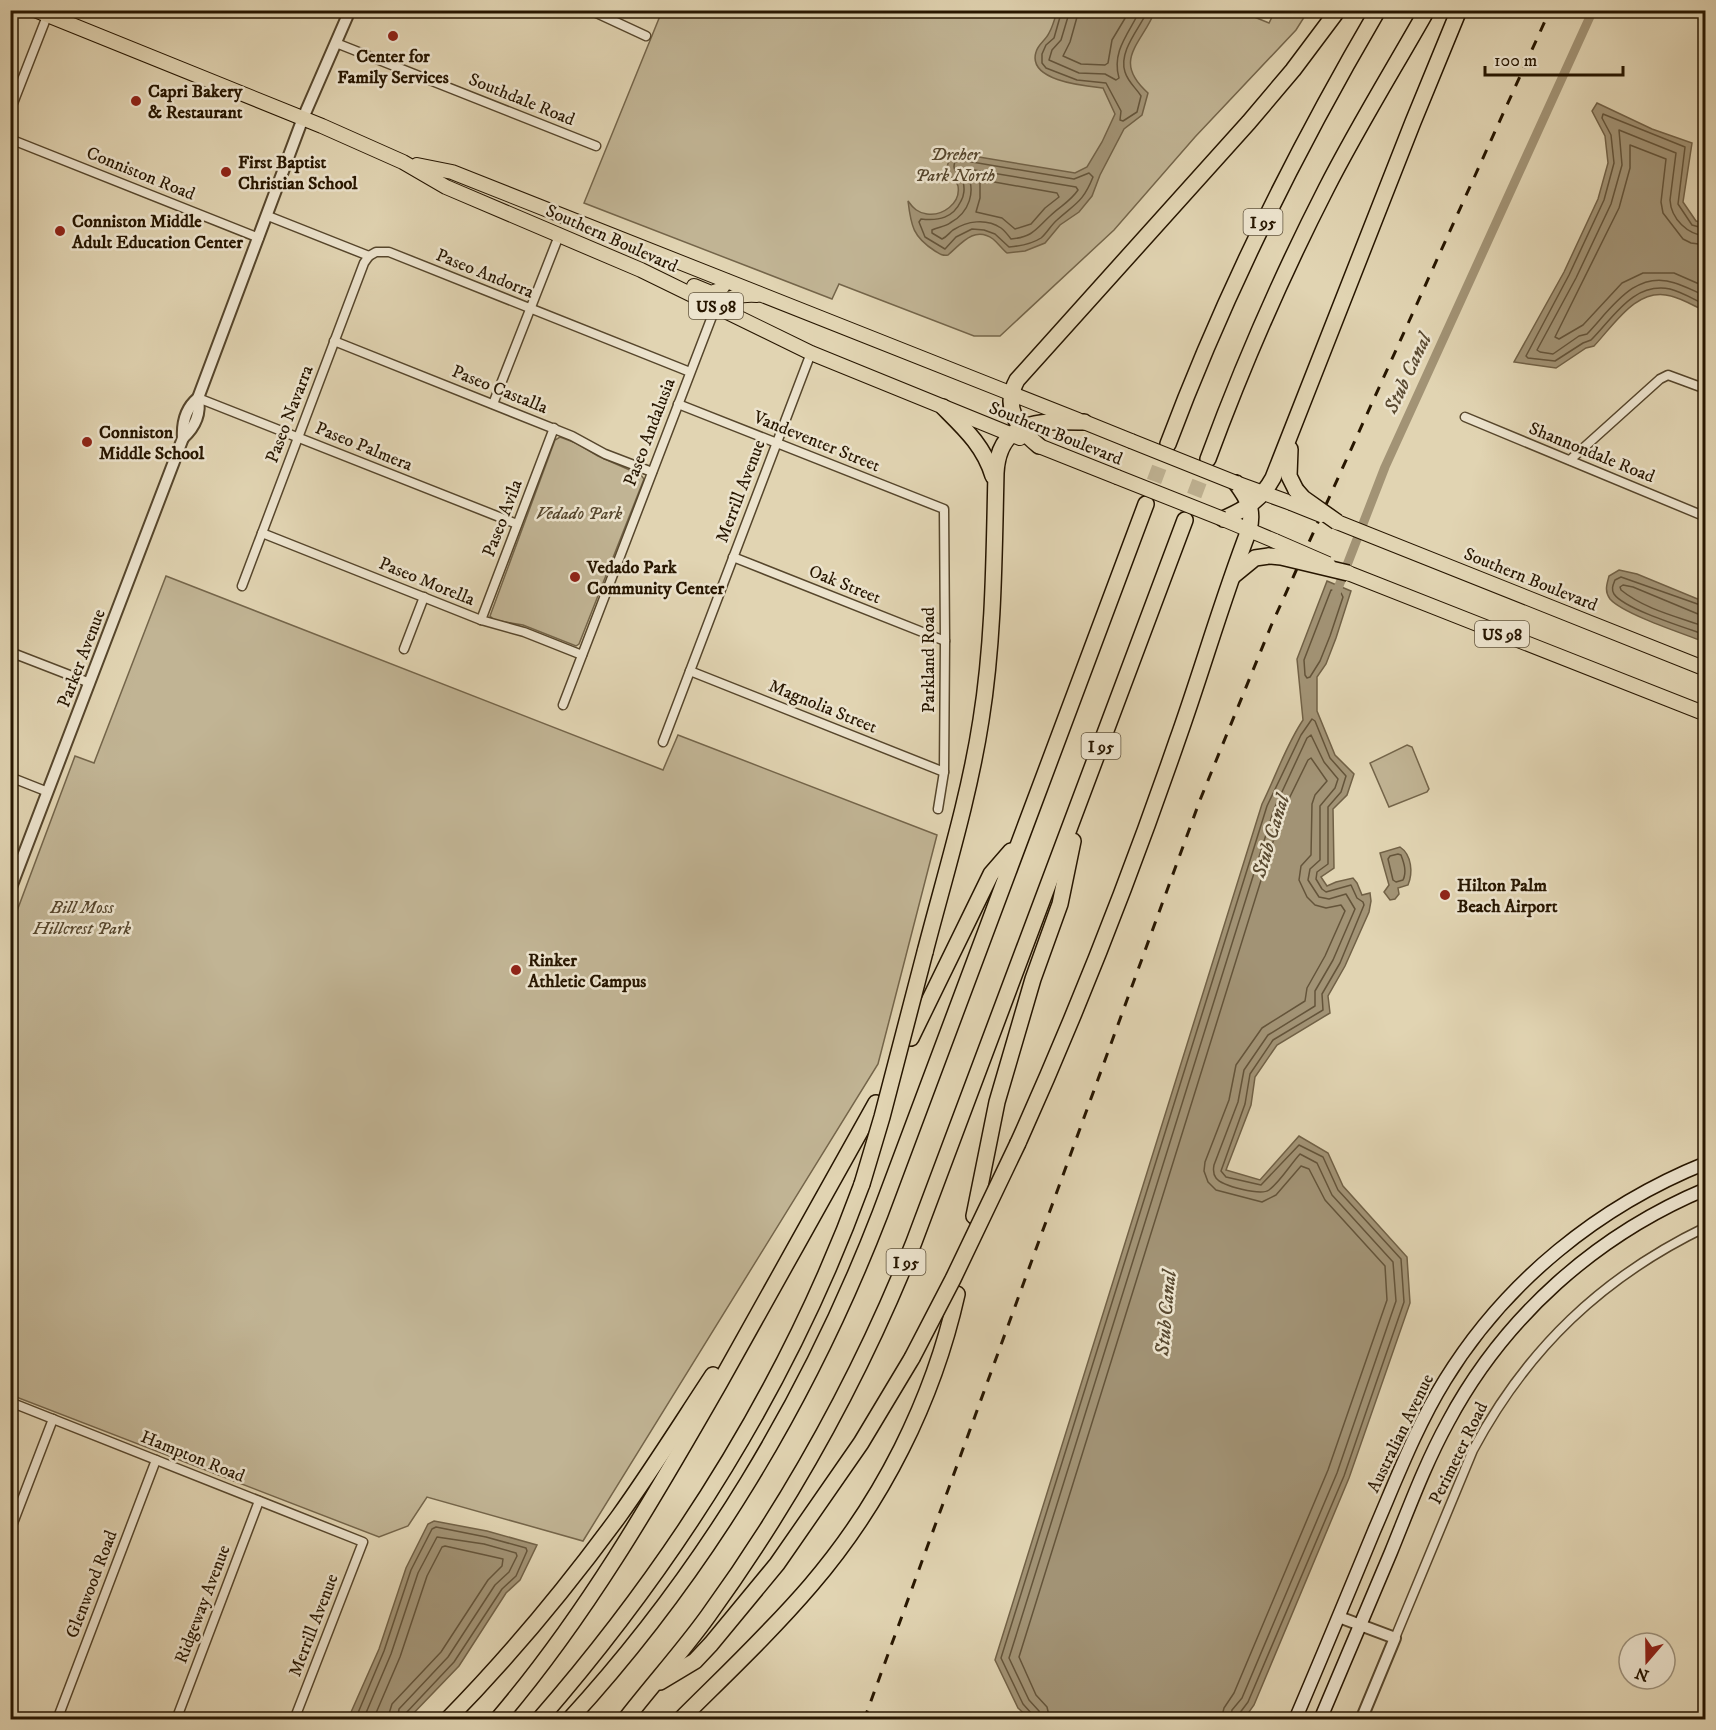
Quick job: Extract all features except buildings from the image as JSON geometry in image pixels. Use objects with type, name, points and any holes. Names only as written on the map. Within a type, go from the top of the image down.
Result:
[{"type":"highway","points":[[1039,446],[1016,431],[1011,395],[1015,384],[1242,130],[1293,70],[1338,10]]},
{"type":"highway","name":"I 95","points":[[1168,444],[1210,337],[1261,225],[1307,136],[1378,10]]},
{"type":"highway","name":"I 95","points":[[1208,459],[1242,370],[1298,246],[1361,125],[1426,10]]},
{"type":"highway","points":[[1223,519],[1250,506],[1264,494],[1273,478],[1459,10]]},
{"type":"highway","points":[[943,406],[980,446],[995,484]]},
{"type":"highway","points":[[539,1719],[592,1656],[660,1566],[711,1493],[746,1435],[813,1306],[835,1255],[862,1184],[882,1117],[971,769],[981,720],[990,637],[995,484],[999,454],[1016,431],[1032,423],[1084,422]]},
{"type":"highway","points":[[1291,434],[1289,471],[1293,497],[1303,498],[1337,522]]},
{"type":"highway","points":[[650,1688],[695,1661],[771,1571],[817,1509],[861,1443],[912,1358],[948,1289],[1018,1143],[1087,983],[1178,740],[1249,530],[1250,506],[1236,483]]},
{"type":"highway","name":"I 95","points":[[569,1719],[645,1630],[706,1547],[750,1479],[806,1380],[840,1309],[867,1247],[1146,504]]},
{"type":"highway","name":"I 95","points":[[625,1719],[706,1618],[764,1536],[814,1453],[889,1304],[1185,520]]},
{"type":"highway","points":[[1231,578],[1255,558],[1272,549],[1281,557],[1348,573]]},
{"type":"highway","points":[[974,1216],[997,1102],[1033,979],[1060,904],[1083,794]]},
{"type":"highway","points":[[911,1038],[991,874],[1017,844]]},
{"type":"highway","points":[[497,1719],[551,1652],[610,1568],[662,1484],[876,1103]]},
{"type":"highway","points":[[680,1719],[796,1602],[836,1555],[867,1510],[895,1462],[920,1408],[942,1348],[957,1294]]},
{"type":"highway","points":[[447,1719],[511,1651],[586,1560],[637,1490],[723,1360],[756,1317]]},
{"type":"main road","name":"Southern Boulevard","points":[[44,12],[303,118],[403,162],[446,186],[560,233],[670,283],[811,353],[943,406],[1016,431]]},
{"type":"main road","name":"Southern Boulevard","points":[[403,162],[452,172],[1264,494],[1293,497]]},
{"type":"main road","points":[[560,233],[614,237]]},
{"type":"main road","points":[[670,283],[685,282],[711,293],[720,290],[726,281]]},
{"type":"main road","points":[[716,306],[728,298],[743,295],[768,296]]},
{"type":"main road","name":"Southern Boulevard","points":[[1039,446],[1249,530],[1272,549]]},
{"type":"main road","name":"Southern Boulevard","points":[[1337,522],[1706,669]]},
{"type":"main road","name":"US 98","points":[[1348,573],[1706,714]]},
{"type":"main road","points":[[1675,702],[1706,703]]},
{"type":"main road","name":"Australian Avenue","points":[[1295,1719],[1413,1439],[1455,1365],[1485,1324],[1519,1286],[1557,1251],[1604,1216],[1676,1175],[1706,1163]]},
{"type":"main road","name":"Australian Avenue","points":[[1320,1719],[1437,1444],[1474,1378],[1505,1337],[1538,1300],[1576,1266],[1617,1235],[1706,1189]]},
{"type":"street","name":"Parker Avenue","points":[[10,890],[183,438],[183,425],[190,405],[198,398],[260,238],[303,118],[350,10]]},
{"type":"street","points":[[590,10],[646,36]]},
{"type":"street","points":[[10,111],[44,12]]},
{"type":"street","name":"Southdale Road","points":[[336,42],[596,146]]},
{"type":"street","name":"Conniston Road","points":[[10,139],[260,238]]},
{"type":"street","name":"Paseo Andorra","points":[[268,216],[369,256],[376,252],[388,252],[690,372]]},
{"type":"street","points":[[493,404],[560,233]]},
{"type":"street","name":"Paseo Navarra","points":[[242,586],[364,263],[369,256]]},
{"type":"street","name":"Paseo Andalusia","points":[[563,705],[716,306]]},
{"type":"street","name":"Paseo Castalla","points":[[334,341],[554,428],[605,454],[652,472]]},
{"type":"street","name":"Merrill Avenue","points":[[663,742],[811,353]]},
{"type":"street","points":[[1570,460],[1660,379],[1668,375],[1706,389]]},
{"type":"street","name":"Paseo Palmera","points":[[198,398],[517,524]]},
{"type":"street","name":"Vandeventer Street","points":[[678,404],[944,510]]},
{"type":"street","name":"Shannondale Road","points":[[1465,417],[1706,517]]},
{"type":"street","name":"Paseo Avila","points":[[481,620],[554,428]]},
{"type":"street","name":"Parkland Road","points":[[938,809],[944,772],[944,510]]},
{"type":"street","name":"Paseo Morella","points":[[261,533],[481,620],[524,632],[582,655]]},
{"type":"street","name":"Oak Street","points":[[733,557],[945,641]]},
{"type":"street","points":[[404,649],[424,597]]},
{"type":"street","points":[[10,652],[90,683]]},
{"type":"street","name":"Magnolia Street","points":[[690,671],[944,772]]},
{"type":"street","points":[[10,777],[48,792]]},
{"type":"street","name":"Perimeter Road","points":[[1361,1719],[1473,1450],[1505,1396],[1524,1370],[1566,1323],[1608,1286],[1650,1256],[1706,1227]]},
{"type":"street","name":"Hampton Road","points":[[10,1402],[363,1542]]},
{"type":"street","points":[[10,1531],[53,1419]]},
{"type":"street","name":"Glenwood Road","points":[[57,1719],[156,1460]]},
{"type":"street","name":"Ridgeway Avenue","points":[[176,1719],[259,1501]]},
{"type":"street","name":"Merrill Avenue","points":[[294,1719],[363,1542]]},
{"type":"street","points":[[1339,1617],[1395,1638]]},
{"type":"green space","name":"Dreher Park North","points":[[1237,10],[1269,23],[1275,11],[1308,11],[1296,30],[1195,137],[1114,230],[1000,336],[974,336],[839,284],[832,299],[584,203],[662,11]]},
{"type":"green space","name":"Vedado Park","points":[[560,437],[641,475],[644,479],[579,644],[576,646],[523,625],[494,620],[490,616],[555,440]]},
{"type":"green space","name":"Rinker Athletic Campus","points":[[166,576],[663,770],[678,735],[937,835],[878,1064],[583,1541],[427,1497],[408,1526],[379,1537],[11,1395],[11,927],[75,756],[94,763]]},
{"type":"green space","points":[[1407,745],[1412,747],[1429,789],[1427,792],[1389,807],[1370,763]]},
{"type":"water","points":[[1057,11],[1155,11],[1137,43],[1131,61],[1132,71],[1137,81],[1148,93],[1142,115],[1124,129],[1100,175],[1092,196],[1079,212],[1060,225],[1045,243],[1025,251],[1007,253],[993,239],[980,234],[968,238],[948,255],[940,254],[922,241],[914,230],[908,201],[916,210],[927,214],[944,211],[953,203],[957,198],[958,186],[947,171],[951,157],[961,154],[1075,173],[1087,167],[1102,142],[1115,114],[1103,88],[1084,86],[1048,76],[1040,70],[1036,62],[1037,49],[1048,35]]},
{"type":"water","points":[[1597,103],[1652,129],[1692,143],[1683,202],[1696,221],[1705,223],[1705,311],[1671,296],[1659,294],[1647,297],[1627,309],[1594,346],[1586,348],[1556,368],[1514,362],[1564,272],[1598,199],[1608,163],[1605,136],[1592,111]]},
{"type":"water","points":[[1619,570],[1637,574],[1705,602],[1705,642],[1654,623],[1617,605],[1608,596],[1606,588],[1609,576]]},
{"type":"water","points":[[1327,581],[1351,591],[1326,664],[1317,677],[1317,711],[1335,755],[1354,774],[1347,795],[1333,809],[1334,868],[1321,877],[1327,886],[1353,878],[1362,895],[1370,893],[1371,901],[1369,912],[1345,966],[1328,996],[1330,1013],[1277,1045],[1255,1077],[1251,1105],[1226,1170],[1260,1180],[1299,1136],[1328,1153],[1343,1186],[1407,1257],[1410,1303],[1349,1478],[1254,1705],[1244,1719],[1030,1719],[1018,1708],[995,1660],[1262,804],[1286,750],[1303,720],[1297,659]]},
{"type":"water","points":[[1400,847],[1409,859],[1410,880],[1408,885],[1398,888],[1399,894],[1395,899],[1390,900],[1384,892],[1389,885],[1380,853]]},
{"type":"water","points":[[434,1521],[487,1531],[537,1545],[520,1580],[506,1593],[459,1666],[408,1719],[348,1719],[379,1649],[406,1568],[428,1524]]},
{"type":"waterway","name":"Stub Canal","points":[[1335,596],[1385,467],[1593,10]]},
{"type":"tunnel","points":[[1146,503],[1168,444]]},
{"type":"tunnel","points":[[1186,517],[1208,459]]},
{"type":"railway","points":[[864,1720],[1200,800],[1271,626],[1550,10]]},
{"type":"place","name":"Center for Family Services","points":[[393,36]]},
{"type":"place","name":"Capri Bakery & Restaurant","points":[[136,101]]},
{"type":"place","name":"First Baptist Christian School","points":[[226,172]]},
{"type":"place","name":"Conniston Middle Adult Education Center","points":[[60,231]]},
{"type":"place","name":"Conniston Middle School","points":[[87,442]]},
{"type":"place","name":"Vedado Park Community Center","points":[[575,577]]},
{"type":"place","name":"Hilton Palm Beach Airport","points":[[1445,895]]},
{"type":"place","name":"Rinker Athletic Campus","points":[[516,970]]},
{"type":"park label","name":"Bill Moss Hillcrest Park","points":[[82,917]]}]
